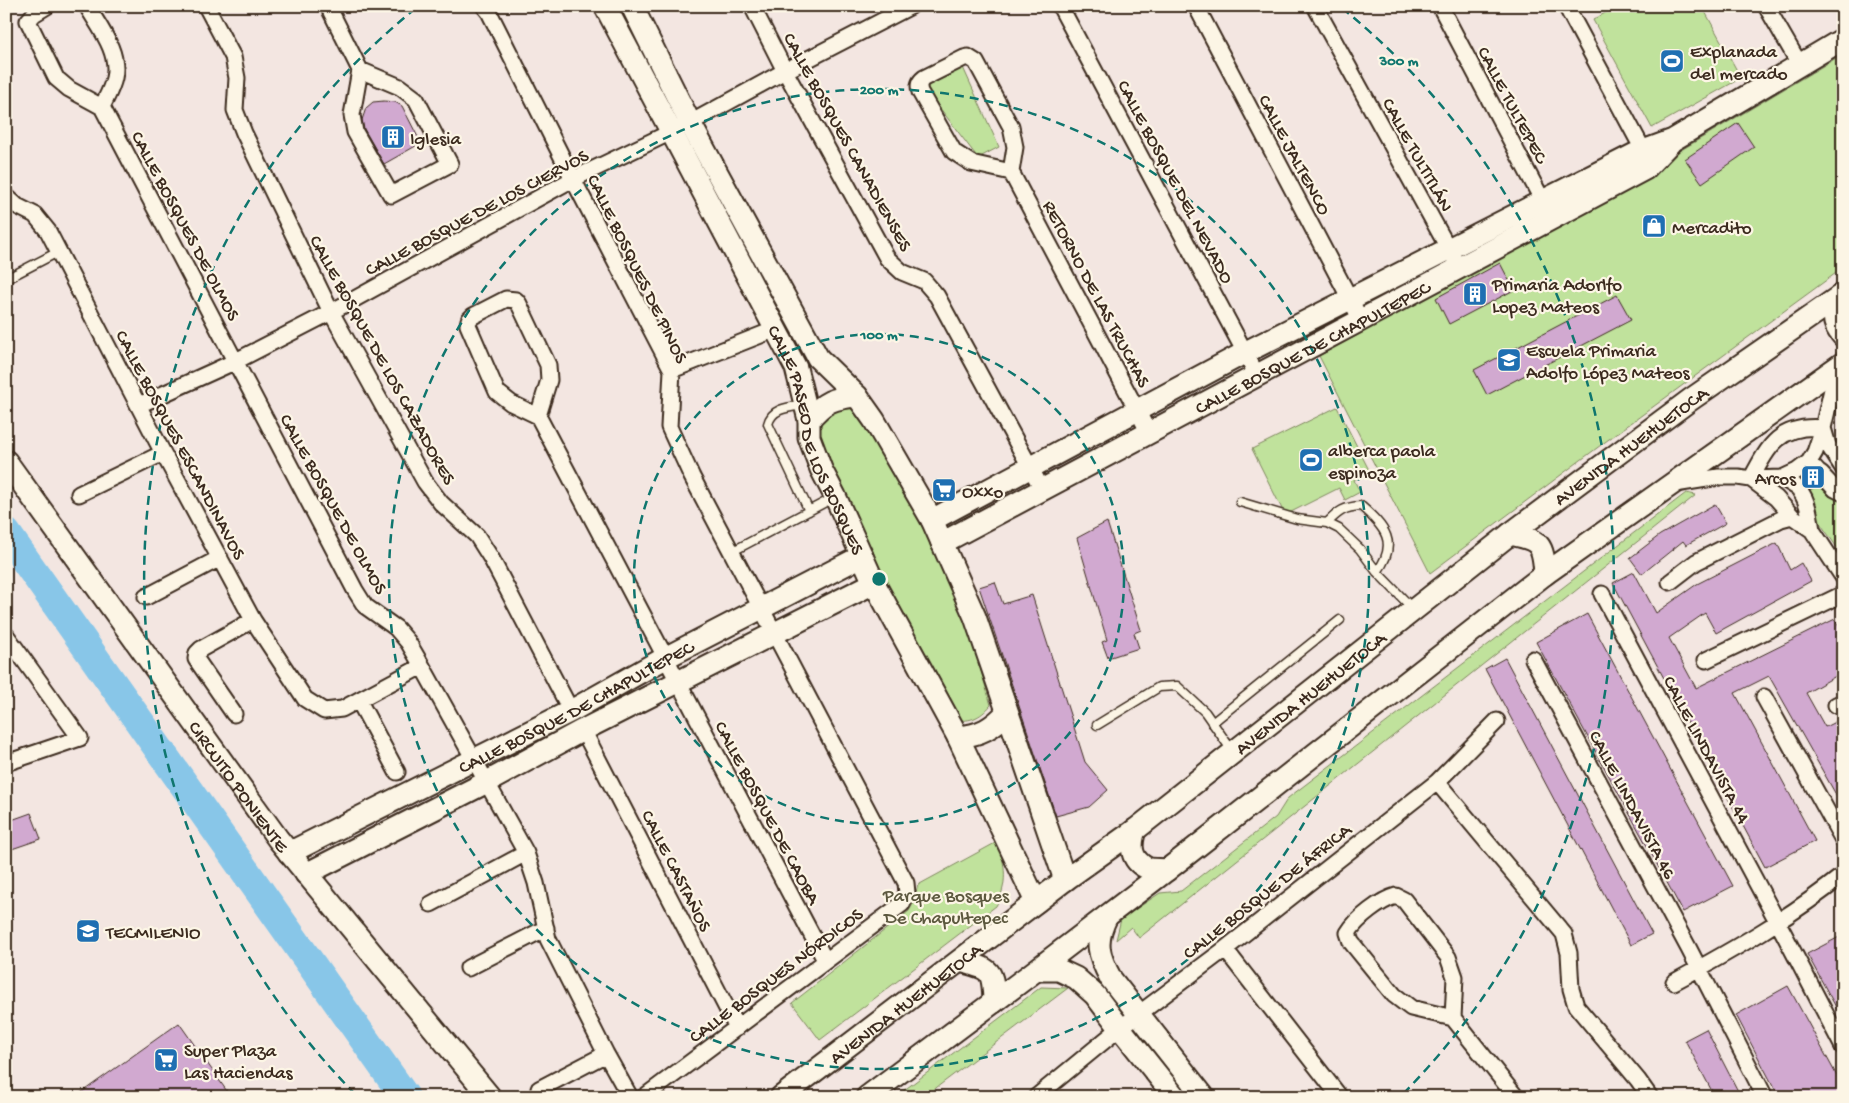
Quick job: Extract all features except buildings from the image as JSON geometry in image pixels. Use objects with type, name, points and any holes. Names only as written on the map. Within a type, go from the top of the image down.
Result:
[{"type":"main road","name":"CALLE PASEO DE LOS BOSQUES","points":[[605,6],[796,368],[807,412],[809,437],[821,469],[836,496],[874,583],[958,737],[1036,902]]},
{"type":"main road","name":"CALLE PASEO DE LOS BOSQUES","points":[[632,6],[690,123],[818,358],[857,396],[874,420],[932,520],[975,617],[1065,880]]},
{"type":"main road","name":"CALLE BOSQUE DE CHAPULTEPEC","points":[[932,520],[1246,352],[1449,249],[1547,211],[1645,169],[1647,157],[1673,140],[1841,41]]},
{"type":"main road","name":"CALLE BOSQUE DE CHAPULTEPEC","points":[[942,543],[1459,269],[1547,211]]},
{"type":"main road","points":[[1841,295],[1834,312],[1833,322],[1843,336]]},
{"type":"main road","name":"AVENIDA HUEHUETOCA","points":[[781,1097],[1065,880],[1135,830],[1510,534],[1690,400],[1841,295]]},
{"type":"main road","points":[[867,1097],[1167,870],[1545,574],[1840,366]]},
{"type":"main road","points":[[807,412],[836,398],[857,396]]},
{"type":"main road","name":"CIRCUITO PONIENTE","points":[[6,461],[289,853],[490,1097]]},
{"type":"main road","points":[[1510,534],[1530,538],[1539,546],[1544,555],[1545,574]]},
{"type":"main road","name":"CALLE BOSQUE DE CHAPULTEPEC","points":[[289,853],[571,711],[665,658],[862,556]]},
{"type":"main road","name":"CALLE BOSQUE DE CHAPULTEPEC","points":[[306,874],[487,782],[583,730],[874,583]]},
{"type":"main road","points":[[958,737],[973,736],[986,731],[998,723],[1007,712]]},
{"type":"main road","points":[[1135,830],[1130,844],[1135,859],[1147,868],[1167,870]]},
{"type":"main road","points":[[1106,916],[1099,938],[1100,959],[1111,979],[1204,1097]]},
{"type":"main road","points":[[960,961],[981,967],[990,972],[993,982],[994,1002]]},
{"type":"main road","points":[[1037,970],[1059,970],[1076,978],[1095,994],[1175,1097]]},
{"type":"street","points":[[47,6],[34,14],[28,21],[56,78],[69,89],[102,107],[114,78],[114,54],[87,6]]},
{"type":"street","name":"CALLE BOSQUE DE LOS CAZADORES","points":[[206,6],[233,56],[237,78],[235,110],[244,133],[331,312],[425,482],[441,503],[476,536],[490,558],[571,711]]},
{"type":"street","points":[[328,6],[360,70],[352,115],[355,132],[391,195],[450,164],[416,99],[400,87],[360,70]]},
{"type":"street","name":"CALLE BOSQUES DE PINOS","points":[[484,6],[489,12],[573,180],[672,370],[669,427],[692,477],[774,633]]},
{"type":"street","name":"CALLE BOSQUES CANADIENSES","points":[[752,6],[886,258],[902,272],[924,281],[937,296],[1042,489]]},
{"type":"street","name":"CALLE BOSQUE DE LOS CIERVOS","points":[[139,405],[236,361],[331,312],[573,180],[671,133],[911,6]]},
{"type":"street","name":"CALLE BOSQUE DEL NEVADO","points":[[1060,6],[1257,375]]},
{"type":"street","name":"CALLE JALTENCO","points":[[1196,6],[1361,320]]},
{"type":"street","name":"CALLE TULTITLÁN","points":[[1315,6],[1459,269]]},
{"type":"street","name":"CALLE TULTEPEC","points":[[1440,6],[1547,211]]},
{"type":"street","points":[[1566,6],[1647,157]]},
{"type":"street","points":[[1766,6],[1800,64]]},
{"type":"street","points":[[968,57],[976,62],[1011,127],[1015,147],[1011,172],[971,163],[954,152],[920,92],[920,82],[924,78],[964,58],[968,57]]},
{"type":"street","name":"CALLE BOSQUES DE OLMOS","points":[[102,107],[236,361]]},
{"type":"street","name":"RETORNO DE LAS TRUCHAS","points":[[1011,172],[1149,433]]},
{"type":"street","name":"CALLE BOSQUES ESCANDINAVOS","points":[[6,196],[17,206],[35,215],[48,231],[163,453],[253,620],[306,699],[324,711],[342,709],[359,700]]},
{"type":"street","points":[[511,298],[519,304],[548,365],[550,380],[538,416],[511,403],[497,392],[469,330],[469,320],[473,316],[511,298]]},
{"type":"street","points":[[672,370],[776,329]]},
{"type":"street","name":"CALLE BOSQUE DE OLMOS","points":[[236,361],[355,590],[365,606],[396,628],[408,642],[487,782]]},
{"type":"street","points":[[1840,366],[1815,452],[1816,469],[1835,489],[1843,493]]},
{"type":"street","name":"CALLE BOSQUE DE CAOBA","points":[[538,416],[825,960]]},
{"type":"street","points":[[1750,479],[1768,449],[1777,439],[1798,428],[1823,428]]},
{"type":"street","points":[[1823,428],[1828,445],[1843,468]]},
{"type":"street","points":[[79,494],[163,453]]},
{"type":"street","points":[[1674,484],[1719,477],[1750,479],[1782,478],[1797,471],[1816,469]]},
{"type":"street","points":[[1782,478],[1803,495],[1812,530]]},
{"type":"street","points":[[1750,479],[1776,498],[1792,516],[1812,530],[1843,577]]},
{"type":"street","points":[[1670,582],[1696,562],[1780,519],[1792,516]]},
{"type":"street","points":[[146,597],[220,558]]},
{"type":"street","name":"CALLE LINDAVISTA 44","points":[[1602,594],[1843,1047]]},
{"type":"street","points":[[1706,660],[1843,594]]},
{"type":"street","points":[[234,714],[196,659],[197,653],[253,620]]},
{"type":"street","name":"CALLE BOSQUES NÓRDICOS","points":[[644,1097],[902,904],[907,893],[906,883],[774,633]]},
{"type":"street","points":[[6,635],[80,738],[6,763]]},
{"type":"street","name":"CALLE LINDAVISTA 46","points":[[1533,659],[1699,969],[1765,1097]]},
{"type":"street","points":[[397,772],[359,700],[422,666]]},
{"type":"street","points":[[1764,697],[1843,840]]},
{"type":"street","name":"CALLE BOSQUE DE ÁFRICA","points":[[1036,1097],[1120,1028],[1225,949],[1437,782],[1497,722]]},
{"type":"street","name":"CALLE CASTAÑOS","points":[[583,730],[737,1028]]},
{"type":"street","points":[[487,782],[526,853],[536,883],[546,928],[554,953],[630,1097]]},
{"type":"street","points":[[1437,782],[1564,934],[1569,953],[1571,989],[1576,1006],[1650,1097]]},
{"type":"street","points":[[432,904],[526,853]]},
{"type":"street","points":[[1674,982],[1778,922],[1843,875]]},
{"type":"street","points":[[1453,1018],[1455,976],[1448,957],[1404,900],[1396,896],[1387,898],[1353,924],[1348,933],[1351,942],[1394,995],[1411,1008],[1453,1018],[1516,1097]]},
{"type":"street","points":[[468,968],[546,928]]},
{"type":"street","points":[[1225,949],[1340,1097]]},
{"type":"street","points":[[539,1089],[606,1054]]},
{"type":"lane","points":[[6,279],[58,252]]},
{"type":"lane","points":[[807,412],[786,408],[772,414],[768,424],[809,511]]},
{"type":"lane","points":[[732,551],[836,496]]},
{"type":"lane","points":[[1240,502],[1297,519],[1327,523],[1339,529],[1360,549],[1377,572],[1413,609]]},
{"type":"lane","points":[[1327,523],[1339,511],[1352,506],[1362,506],[1371,514],[1385,533],[1390,546],[1386,560],[1377,572]]},
{"type":"lane","points":[[1212,723],[1340,620]]},
{"type":"lane","points":[[1097,725],[1159,687],[1177,686],[1205,712],[1234,752]]},
{"type":"green space","points":[[1617,6],[1702,6],[1741,78],[1652,128],[1593,20]]},
{"type":"green space","points":[[1843,54],[1843,268],[1430,573],[1319,356],[1517,246]]},
{"type":"green space","points":[[961,63],[999,147],[978,158],[920,82]]},
{"type":"green space","points":[[835,401],[870,409],[966,620],[991,705],[974,718],[969,720],[952,719],[813,430]]},
{"type":"green space","name":"alberca paola espinoza","points":[[1337,407],[1370,472],[1354,480],[1360,492],[1345,500],[1339,488],[1285,515],[1252,449]]},
{"type":"green space","points":[[1818,485],[1843,502],[1843,556],[1820,523],[1809,491]]},
{"type":"green space","points":[[1686,493],[1696,495],[1139,938],[1131,927],[1116,940],[1121,919],[1160,893],[1181,891],[1276,817],[1288,798]]},
{"type":"green space","name":"Parque Bosques De Chapultepec","points":[[997,842],[1004,867],[1004,882],[996,906],[820,1040],[792,1003],[909,911],[918,885]]},
{"type":"green space","points":[[1041,987],[1068,988],[924,1097],[895,1097]]},
{"type":"waterway","points":[[6,533],[405,1097]]},
{"type":"place","name":"Explanada del mercado","points":[[1672,61]]},
{"type":"place","name":"Iglesia","points":[[393,137]]},
{"type":"place","name":"Mercadito","points":[[1654,226]]},
{"type":"place","name":"Primaria Adorlfo Lopez Mateos","points":[[1475,294]]},
{"type":"place","name":"Escuela Primaria Adolfo López Mateos","points":[[1509,360]]},
{"type":"place","name":"alberca paola espinoza","points":[[1311,460]]},
{"type":"place","name":"Arcos","points":[[1813,477]]},
{"type":"place","name":"Oxxo","points":[[944,490]]},
{"type":"place","name":"TECMILENIO","points":[[88,931]]},
{"type":"place","name":"Super Plaza Las Haciendas","points":[[166,1060]]}]
